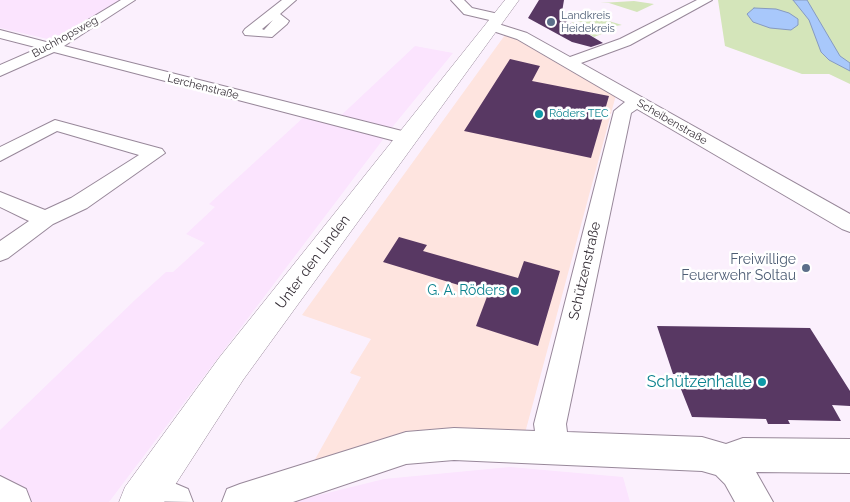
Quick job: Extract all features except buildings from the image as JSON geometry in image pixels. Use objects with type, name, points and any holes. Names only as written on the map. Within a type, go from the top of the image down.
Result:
[{"type":"main road","name":"Unter den Linden","points":[[154,498],[232,370],[512,0]]},
{"type":"street","name":"Buchhopsweg","points":[[0,71],[53,47],[128,0]]},
{"type":"street","points":[[272,14],[290,0]]},
{"type":"street","name":"Scheibenstraße","points":[[458,0],[468,11],[514,32],[850,224]]},
{"type":"street","points":[[568,63],[625,42],[706,0]]},
{"type":"street","name":"Lerchenstraße","points":[[0,34],[407,138]]},
{"type":"street","name":"Schützenstraße","points":[[553,448],[550,424],[623,111],[636,102]]},
{"type":"street","points":[[0,155],[55,124],[154,153],[79,203],[45,219],[0,252]]},
{"type":"street","points":[[0,199],[45,219]]},
{"type":"street","points":[[240,502],[406,448],[454,444],[702,454],[726,461],[737,472],[755,502]]},
{"type":"street","points":[[726,461],[743,455],[850,456]]},
{"type":"street","points":[[0,494],[13,502]]},
{"type":"shaded area","points":[[0,0],[123,0],[73,30],[52,40],[0,28]]},
{"type":"shaded area","points":[[505,35],[514,37],[616,95],[525,433],[313,463],[361,377],[350,373],[371,339],[302,315]]},
{"type":"shaded area","points":[[415,46],[453,53],[394,125],[109,502],[22,502],[0,489],[0,430],[136,299],[166,272],[173,272],[205,243],[186,234],[215,207],[209,204],[305,116],[334,122]]},
{"type":"shaded area","points":[[510,467],[623,477],[630,502],[291,502],[384,479]]},
{"type":"green space","points":[[718,0],[850,0],[850,84],[829,74],[802,74],[725,46]]},
{"type":"green space","points":[[634,1],[654,4],[637,12],[609,3],[600,3]]},
{"type":"green space","points":[[575,15],[589,15],[622,25],[609,27],[591,25],[576,21]]},
{"type":"green space","points":[[571,22],[595,27],[617,28],[594,37]]},
{"type":"water","points":[[793,0],[807,0],[840,56],[850,63],[850,71],[829,60],[821,52],[809,20]]},
{"type":"water","points":[[754,8],[776,9],[789,13],[798,19],[798,25],[791,30],[770,28],[753,22],[747,14]]},
{"type":"place","name":"Landkreis Heidekreis","points":[[551,22]]},
{"type":"place","name":"Röders TEC","points":[[539,114]]},
{"type":"place","name":"Freiwillige Feuerwehr Soltau","points":[[806,268]]},
{"type":"place","name":"G. A. Röders","points":[[515,291]]},
{"type":"place","name":"Schützenhalle","points":[[762,382]]}]
